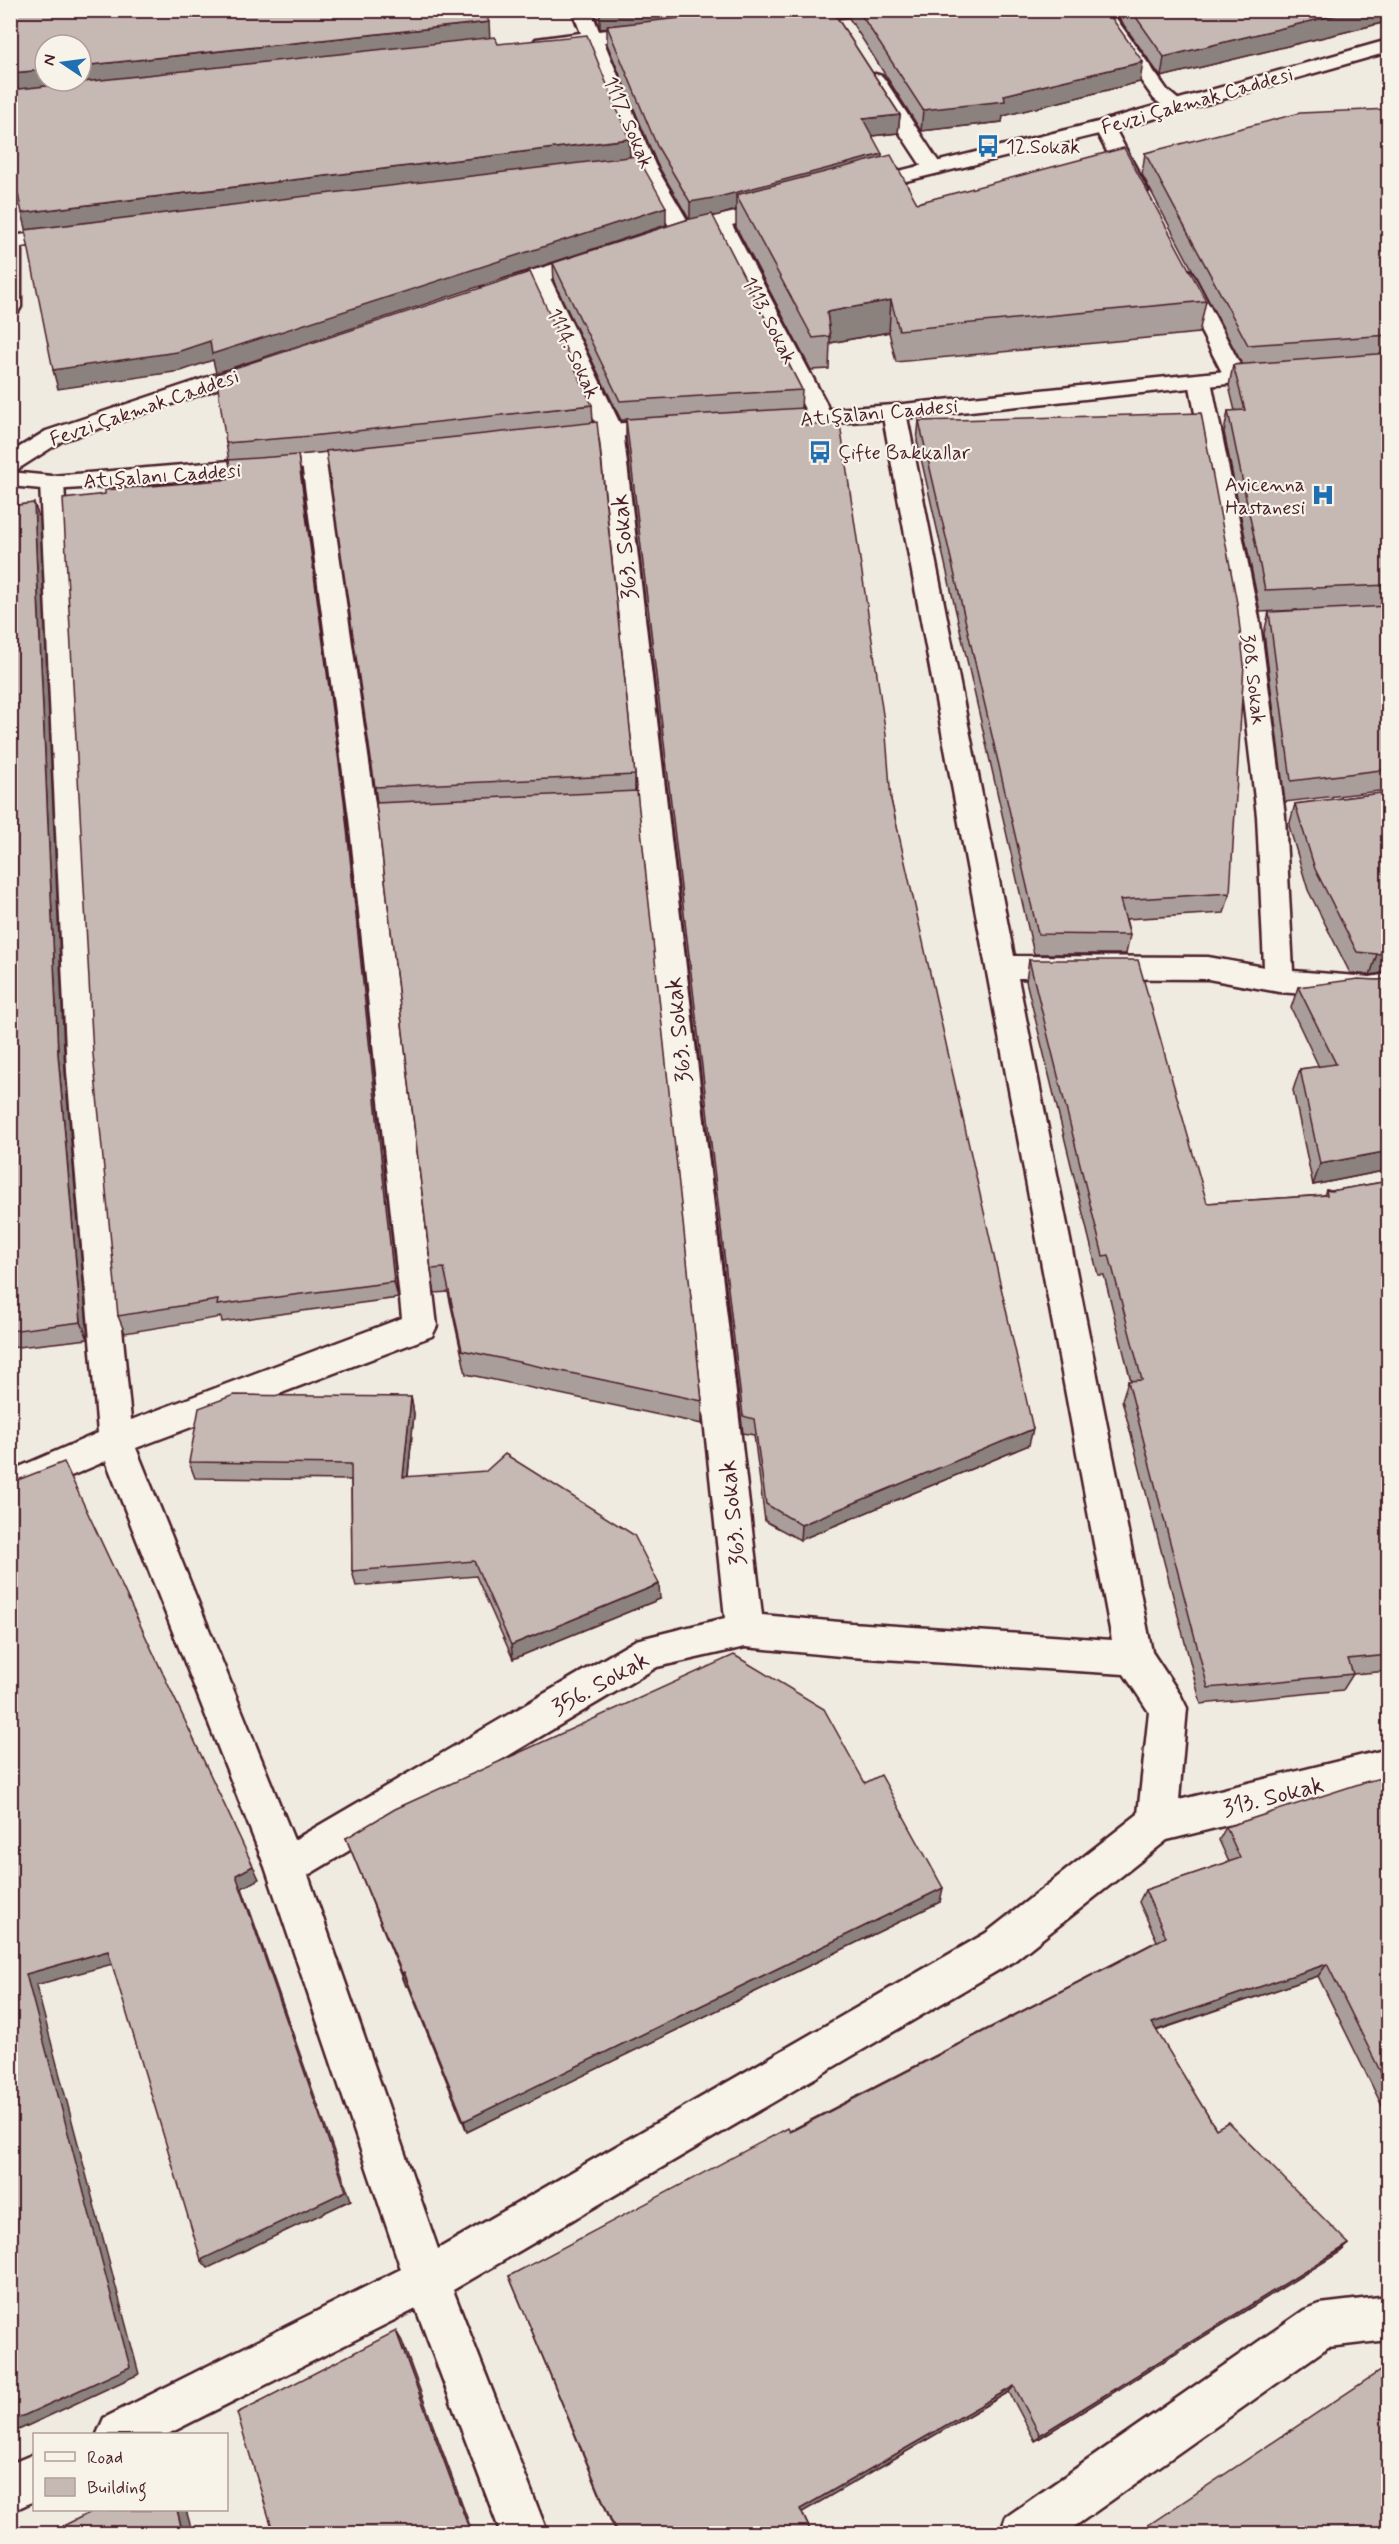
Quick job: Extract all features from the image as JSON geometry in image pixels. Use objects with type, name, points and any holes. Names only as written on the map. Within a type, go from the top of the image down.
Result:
[{"type":"street","name":"1117. Sokak","points":[[581,10],[645,165],[682,230]]},
{"type":"street","points":[[1100,10],[1161,95],[1177,107]]},
{"type":"street","points":[[764,20],[841,16]]},
{"type":"street","points":[[525,45],[671,29]]},
{"type":"street","name":"Fevzi Çakmak Caddesi","points":[[843,191],[932,167],[1104,127],[1389,46]]},
{"type":"street","points":[[866,66],[932,167]]},
{"type":"street","points":[[1104,127],[1148,210]]},
{"type":"street","points":[[622,168],[645,165]]},
{"type":"street","points":[[649,241],[682,230],[720,223],[798,202]]},
{"type":"street","name":"1113. Sokak","points":[[720,223],[814,403],[819,417]]},
{"type":"street","points":[[10,307],[10,244],[96,232]]},
{"type":"street","points":[[470,298],[615,251]]},
{"type":"street","points":[[1175,262],[1235,376]]},
{"type":"street","name":"1114. Sokak","points":[[538,276],[611,430]]},
{"type":"street","name":"Fevzi Çakmak Caddesi","points":[[10,464],[54,436],[278,361]]},
{"type":"street","name":"Atışalanı Caddesi","points":[[738,422],[894,412],[1235,376],[1294,372]]},
{"type":"street","name":"308. Sokak","points":[[1200,381],[1259,623],[1282,815],[1279,981]]},
{"type":"street","points":[[122,2433],[427,2280],[1000,1947],[1157,1824],[1168,1708],[1134,1658],[894,412]]},
{"type":"street","points":[[528,439],[611,430],[692,425]]},
{"type":"street","name":"363. Sokak","points":[[611,430],[641,806],[745,1630]]},
{"type":"street","name":"Atışalanı Caddesi","points":[[10,479],[52,483],[314,463],[398,453]]},
{"type":"street","points":[[10,1487],[116,1441],[420,1326],[374,818],[314,463]]},
{"type":"street","points":[[52,483],[82,1072],[116,1441],[285,1867],[427,2280],[525,2534]]},
{"type":"street","points":[[1001,967],[1208,968],[1279,981],[1371,988],[1389,985]]},
{"type":"street","name":"356. Sokak","points":[[285,1867],[649,1652],[745,1630],[851,1640],[1134,1658]]},
{"type":"street","name":"313. Sokak","points":[[1157,1824],[1389,1767]]},
{"type":"street","points":[[1023,2534],[1320,2326],[1389,2318]]},
{"type":"street","points":[[10,2489],[33,2478]]},
{"type":"building","points":[[10,10],[484,10],[489,22],[93,65],[93,33],[33,33],[33,71],[10,73]]},
{"type":"building","points":[[754,10],[832,10],[900,115],[863,119],[882,154],[719,197],[690,202],[657,146],[607,26]]},
{"type":"building","points":[[858,10],[1106,10],[1143,62],[1004,95],[1005,101],[923,110]]},
{"type":"building","points":[[1131,10],[1356,10],[1164,57]]},
{"type":"building","points":[[587,35],[629,139],[22,213],[10,157],[10,90],[33,87],[33,93],[93,93],[93,81],[495,37],[498,44]]},
{"type":"building","points":[[1389,109],[1389,335],[1248,345],[1145,153],[1300,113]]},
{"type":"building","points":[[1124,148],[1206,301],[899,330],[891,300],[827,312],[830,336],[813,338],[736,195],[891,155],[917,203]]},
{"type":"building","points":[[637,156],[666,207],[212,354],[210,341],[177,352],[53,370],[25,230]]},
{"type":"building","points":[[712,214],[802,390],[620,401],[553,263],[686,220]]},
{"type":"building","points":[[530,272],[592,405],[311,436],[226,443],[216,374]]},
{"type":"building","name":"Avicenna Hastanesi","points":[[1389,353],[1389,585],[1265,590],[1228,411],[1245,410],[1233,365]]},
{"type":"building","points":[[803,408],[804,425],[840,424],[886,735],[891,800],[1033,1429],[801,1525],[766,1504],[754,1419],[743,1416],[626,419]]},
{"type":"building","points":[[1201,413],[1237,603],[1244,665],[1230,893],[1120,900],[1130,935],[1038,934],[919,421]]},
{"type":"building","points":[[597,422],[635,775],[375,787],[326,451]]},
{"type":"building","points":[[298,455],[344,800],[394,1282],[217,1305],[218,1300],[118,1316],[93,1054],[63,499],[105,494],[105,490],[232,479],[229,460]]},
{"type":"building","points":[[34,503],[58,1054],[81,1322],[10,1331],[10,506]]},
{"type":"building","points":[[1389,606],[1389,769],[1291,781],[1269,612]]},
{"type":"building","points":[[637,791],[702,1401],[462,1350],[444,1268],[431,1269],[376,803]]},
{"type":"building","points":[[1389,792],[1389,952],[1377,954],[1357,952],[1315,869],[1295,804]]},
{"type":"building","points":[[1029,960],[1138,960],[1207,1203],[1327,1195],[1326,1190],[1389,1181],[1389,1655],[1348,1659],[1353,1674],[1208,1688],[1128,1381],[1142,1380],[1109,1255],[1103,1256]]},
{"type":"building","points":[[1358,979],[1389,979],[1389,1151],[1320,1164],[1300,1069],[1336,1064],[1298,987]]},
{"type":"building","points":[[234,1395],[411,1397],[403,1477],[486,1471],[505,1454],[634,1535],[659,1584],[511,1645],[474,1561],[352,1571],[351,1464],[189,1462],[199,1408]]},
{"type":"building","points":[[64,1462],[253,1866],[236,1875],[346,2191],[201,2260],[108,1951],[26,1974],[130,2367],[10,2422],[10,1483]]},
{"type":"building","points":[[734,1655],[824,1709],[865,1783],[881,1775],[943,1888],[464,2121],[404,1972],[402,1973],[346,1838],[395,1809]]},
{"type":"building","points":[[1389,1776],[1389,2089],[1327,1964],[1152,2023],[1216,2129],[1228,2122],[1349,2244],[1040,2435],[1014,2386],[800,2509],[812,2534],[617,2534],[509,2276],[788,2128],[790,2132],[1166,1937],[1145,1890],[1240,1858],[1226,1827]]},
{"type":"building","points":[[396,2331],[471,2534],[274,2534],[237,2413]]},
{"type":"building","points":[[1389,2365],[1389,2534],[1135,2534]]},
{"type":"building","points":[[93,2511],[177,2511],[183,2534],[47,2534]]},
{"type":"place","name":"12.Sokak","points":[[988,146]]},
{"type":"place","name":"Çifte Bakkallar","points":[[820,452]]},
{"type":"place","name":"Avicenna Hastanesi","points":[[1323,495]]}]
